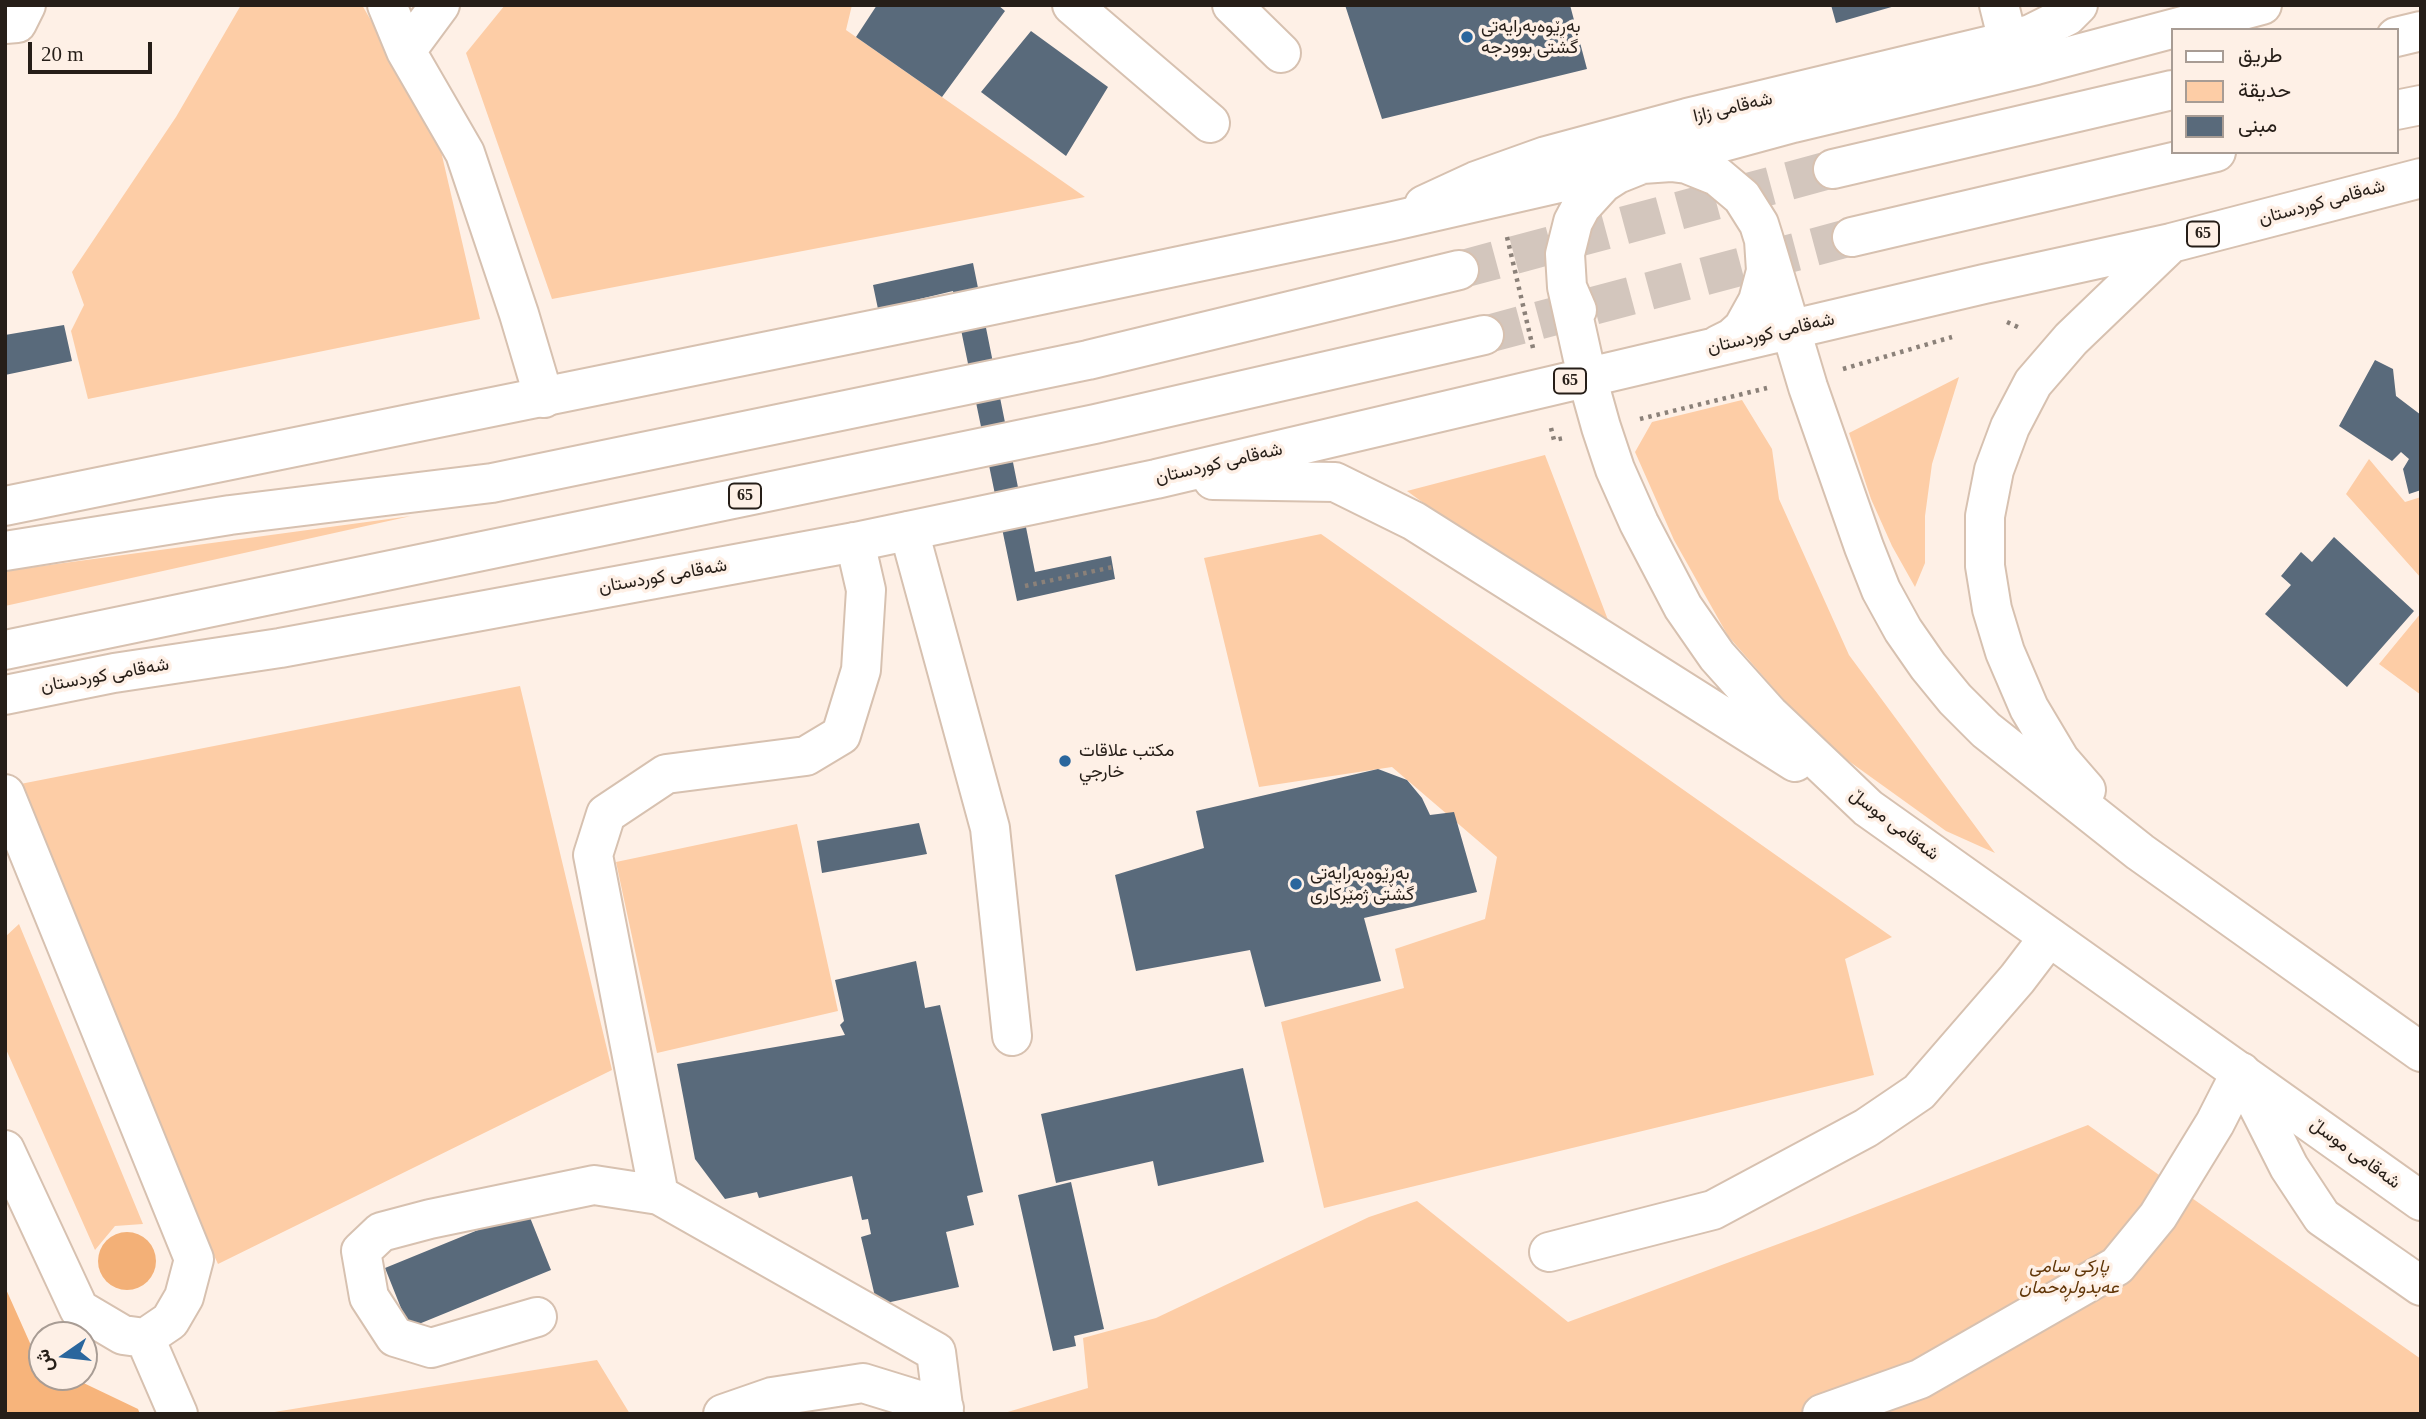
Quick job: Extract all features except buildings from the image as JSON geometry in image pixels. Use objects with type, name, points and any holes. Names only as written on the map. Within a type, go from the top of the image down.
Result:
[{"type":"main road","points":[[5,24],[17,23],[26,5]]},
{"type":"main road","points":[[387,5],[406,51],[465,153],[515,301],[544,398]]},
{"type":"main road","points":[[406,51],[440,5]]},
{"type":"main road","points":[[1072,5],[1210,123]]},
{"type":"main road","points":[[1233,5],[1281,53]]},
{"type":"main road","name":"شەقامی زازا","points":[[1390,222],[1476,181],[1546,156],[1687,118],[2004,23],[2031,34],[2067,16],[2078,5]]},
{"type":"main road","points":[[2175,28],[2262,5]]},
{"type":"main road","points":[[5,506],[544,398],[1390,222],[1642,164],[2170,29]]},
{"type":"main road","points":[[2398,37],[2421,31]]},
{"type":"main road","points":[[1833,169],[2170,90]]},
{"type":"main road","points":[[2398,110],[2421,105]]},
{"type":"main road","points":[[1852,237],[2208,154]]},
{"type":"main road","points":[[1658,361],[1626,356],[1600,340],[1580,316],[1567,287],[1565,254],[1573,222],[1581,207],[1603,183],[1642,164],[1671,162],[1687,164],[1717,176],[1742,197],[1759,224],[1808,387],[1881,590],[1903,630],[1948,691],[1986,730],[2140,852],[2421,1052]]},
{"type":"main road","name":"شەقامی کوردستان","points":[[5,695],[114,673],[280,648],[855,542],[1156,479],[2171,243],[2421,178]]},
{"type":"main road","points":[[1713,348],[1732,338],[1743,328],[1758,301],[1766,271],[1763,240]]},
{"type":"main road","points":[[2140,852],[2060,760],[2029,708],[2005,652],[1992,609],[1985,566],[1985,516],[1994,470],[2010,427],[2033,383],[2071,339],[2171,243]]},
{"type":"main road","points":[[5,551],[230,515],[492,483],[1088,360],[1459,270]]},
{"type":"main road","name":"شەقامی موسڵ","points":[[1567,287],[1587,377],[1615,469],[1639,523],[1683,607],[1717,656],[1769,715],[1868,808],[2421,1201]]},
{"type":"main road","name":"65","points":[[5,650],[1095,424],[1484,335]]},
{"type":"main road","points":[[1156,479],[1335,482],[1414,521],[1868,808]]},
{"type":"main road","points":[[909,531],[990,828],[1012,1036]]},
{"type":"main road","points":[[659,1195],[593,855],[596,845],[606,814],[666,774],[806,756],[841,735],[861,670],[866,590],[855,542]]},
{"type":"main road","points":[[5,794],[194,1259],[184,1297],[170,1321],[145,1338],[122,1335],[79,1309],[5,1150]]},
{"type":"main road","points":[[1549,1252],[1713,1210],[1867,1128],[1919,1092],[2017,979],[2049,937]]},
{"type":"main road","points":[[2241,1072],[2288,1167],[2322,1217],[2421,1286]]},
{"type":"main road","points":[[1822,1414],[1920,1379],[2118,1266],[2158,1216],[2215,1123],[2241,1072]]},
{"type":"main road","points":[[537,1317],[431,1348],[395,1337],[369,1297],[361,1251],[381,1232],[430,1219],[594,1185],[659,1195],[936,1352],[944,1411],[863,1382],[772,1397],[723,1414]]},
{"type":"main road","points":[[145,1338],[178,1414]]},
{"type":"path","points":[[1505,231],[1534,352]]},
{"type":"path","points":[[2001,321],[2022,329]]},
{"type":"path","points":[[1841,370],[1962,333]]},
{"type":"path","points":[[1855,355],[1859,365]]},
{"type":"path","points":[[1629,422],[1776,385]]},
{"type":"path","points":[[1551,428],[1554,440]]},
{"type":"path","points":[[1026,586],[1113,567]]},
{"type":"green space","points":[[241,5],[362,5],[437,134],[480,319],[88,399],[71,331],[84,305],[72,272],[176,117]]},
{"type":"green space","points":[[505,5],[852,5],[846,30],[1085,197],[552,299],[466,53]]},
{"type":"green space","points":[[1959,377],[1932,464],[1925,516],[1925,563],[1915,587],[1892,546],[1871,499],[1849,433]]},
{"type":"green space","points":[[1742,400],[1772,449],[1779,499],[1849,655],[1995,853],[1946,831],[1818,739],[1728,636],[1674,540],[1635,452],[1652,422]]},
{"type":"green space","points":[[1545,455],[1613,633],[1488,550],[1407,491]]},
{"type":"green space","points":[[2369,459],[2405,502],[2421,497],[2421,578],[2346,494]]},
{"type":"green space","points":[[411,516],[5,606],[5,571]]},
{"type":"green space","points":[[1321,534],[1892,937],[1845,959],[1874,1075],[1324,1208],[1281,1022],[1404,988],[1395,949],[1485,919],[1497,857],[1392,767],[1259,787],[1204,558]]},
{"type":"green space","points":[[2421,613],[2421,695],[2379,664]]},
{"type":"green space","points":[[520,686],[612,1070],[218,1264],[5,813],[5,787]]},
{"type":"green space","points":[[797,824],[838,1011],[657,1053],[616,862]]},
{"type":"green space","points":[[19,924],[143,1224],[115,1226],[95,1250],[5,1047],[5,937]]},
{"type":"green space","name":"پارکی سامی عەبدولڕەحمان","points":[[2088,1125],[2421,1359],[2421,1414],[1001,1414],[1088,1388],[1083,1338],[1156,1318],[1369,1217],[1417,1201],[1568,1322]]},
{"type":"green space","points":[[597,1360],[630,1414],[262,1414],[447,1384]]},
{"type":"shaded area","points":[[121,1232],[133,1232],[148,1240],[156,1255],[156,1267],[148,1282],[133,1290],[121,1290],[106,1282],[98,1267],[98,1255],[106,1240]]},
{"type":"shaded area","points":[[5,1287],[28,1339],[28,1391],[98,1390],[138,1409],[140,1414],[5,1414]]},
{"type":"tunnel","points":[[1459,270],[1833,169]]},
{"type":"tunnel","points":[[1484,335],[1852,237]]},
{"type":"place","name":"بەڕێوەبەرایەتی گشتی بوودجە","points":[[1467,37]]},
{"type":"place","name":"مكتب علاقات خارجي","points":[[1065,761]]},
{"type":"place","name":"بەڕێوەبەرایەتی گشتی ژمێركاری","points":[[1296,884]]}]
